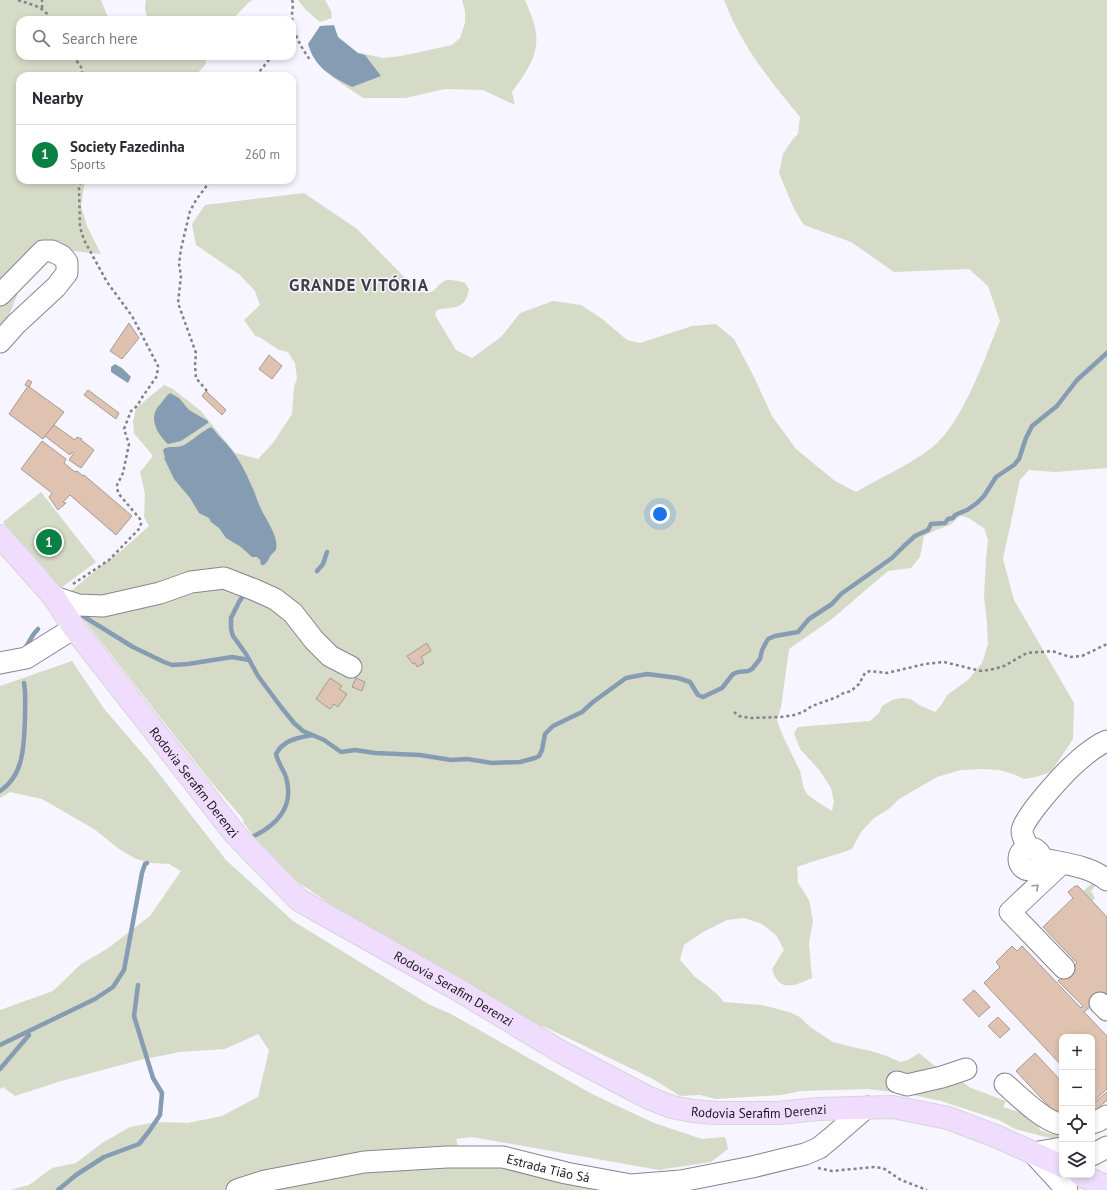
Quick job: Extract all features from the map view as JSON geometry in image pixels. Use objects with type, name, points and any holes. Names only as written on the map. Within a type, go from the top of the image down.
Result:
[{"type":"main road","name":"Rodovia Serafim Derenzi","points":[[0,536],[54,597],[74,628],[235,834],[299,900],[454,988],[563,1053],[649,1098],[672,1107],[716,1113],[778,1113],[819,1109],[867,1107],[893,1108],[948,1118],[998,1136],[1032,1153],[1068,1179],[1107,1187]]},
{"type":"street","points":[[0,295],[43,251],[52,251],[62,256],[67,262],[67,273],[56,287],[16,324],[0,342]]},
{"type":"street","points":[[54,597],[78,605],[103,606],[160,593],[191,582],[224,578],[275,599],[293,613],[314,640],[330,656],[351,667]]},
{"type":"street","points":[[0,663],[26,658],[74,628]]},
{"type":"street","points":[[1107,741],[1079,760],[1037,805],[1024,824],[1022,831],[1024,839],[1035,854],[1099,873],[1107,880]]},
{"type":"street","points":[[1062,863],[1010,912],[1064,968]]},
{"type":"street","points":[[897,1082],[907,1085],[942,1077],[966,1069]]},
{"type":"street","points":[[1005,1084],[1047,1120],[1059,1124]]},
{"type":"street","name":"Estrada Tião Sá","points":[[237,1190],[265,1181],[364,1162],[447,1157],[503,1157],[566,1173],[631,1185],[681,1181],[752,1167],[804,1154],[819,1148],[867,1107]]},
{"type":"street","points":[[1095,1122],[1107,1116]]},
{"type":"street","points":[[1095,1145],[1107,1144]]},
{"type":"street","points":[[1095,1153],[1107,1147]]},
{"type":"street","points":[[1032,1153],[1059,1148]]},
{"type":"path","points":[[18,0],[42,8],[49,16]]},
{"type":"path","points":[[42,0],[42,8]]},
{"type":"path","points":[[292,0],[292,16]]},
{"type":"path","points":[[296,34],[298,43],[311,61]]},
{"type":"path","points":[[76,60],[81,67],[82,72]]},
{"type":"path","points":[[259,72],[269,60]]},
{"type":"path","points":[[54,597],[109,560],[140,528],[140,518],[118,493],[117,484],[123,473],[129,444],[124,429],[131,412],[137,406],[157,376],[158,366],[132,316],[107,282],[84,240],[80,227],[78,188],[80,184]]},
{"type":"path","points":[[207,391],[196,378],[196,353],[178,303],[181,276],[179,264],[190,211],[208,184]]},
{"type":"path","points":[[734,712],[739,716],[751,718],[794,715],[851,691],[859,684],[865,674],[870,671],[887,674],[925,664],[944,662],[981,671],[987,671],[1004,666],[1027,653],[1052,651],[1070,657],[1082,656],[1107,644]]},
{"type":"path","points":[[804,1154],[807,1162],[812,1166],[824,1170],[838,1171],[874,1167],[883,1168],[901,1180],[927,1190]]},
{"type":"green space","points":[[0,0],[101,0],[107,16],[16,16],[16,60],[206,60],[206,64],[199,72],[16,72],[16,184],[84,184],[81,206],[87,226],[101,254],[74,251],[47,256],[25,276],[0,333]]},
{"type":"green space","points":[[146,0],[253,0],[248,3],[236,16],[147,16],[145,9]]},
{"type":"green space","points":[[298,0],[325,0],[331,11],[332,18],[320,22],[305,9]]},
{"type":"green space","points":[[462,0],[525,0],[532,16],[536,33],[536,41],[530,64],[512,92],[515,105],[483,90],[445,89],[405,98],[363,98],[332,77],[330,55],[360,53],[383,58],[401,56],[452,45],[460,38],[465,23],[465,11]]},
{"type":"green space","points":[[724,0],[1107,0],[1107,468],[1055,472],[1029,470],[1020,480],[1003,559],[1014,600],[1074,703],[1073,739],[1051,772],[1036,777],[1024,779],[999,770],[983,769],[961,770],[937,777],[899,799],[890,808],[874,818],[861,832],[852,849],[797,867],[798,883],[809,900],[813,921],[809,943],[812,978],[788,986],[779,982],[772,969],[784,950],[776,935],[762,924],[744,918],[727,920],[703,932],[684,945],[680,960],[694,976],[717,994],[724,1002],[762,1005],[789,1012],[800,1017],[810,1027],[833,1042],[871,1051],[900,1062],[908,1060],[919,1053],[936,1067],[947,1071],[971,1088],[1006,1101],[1003,1107],[1020,1112],[1035,1121],[1040,1130],[1050,1134],[1059,1135],[1059,1138],[1050,1138],[1015,1129],[999,1120],[941,1101],[903,1093],[868,1089],[801,1091],[781,1095],[716,1099],[700,1095],[680,1096],[653,1079],[543,1026],[541,1030],[349,917],[279,869],[243,822],[244,820],[211,782],[65,596],[121,551],[149,526],[144,517],[145,494],[140,472],[153,456],[134,433],[133,421],[136,408],[164,385],[173,389],[201,411],[235,453],[258,459],[273,443],[292,414],[294,387],[297,378],[295,363],[288,352],[279,350],[258,336],[256,337],[244,320],[260,305],[255,291],[240,275],[196,245],[192,224],[205,205],[304,193],[357,229],[416,289],[427,293],[431,292],[447,280],[465,283],[469,289],[465,301],[458,306],[437,310],[435,315],[456,350],[472,358],[501,337],[520,313],[553,301],[581,305],[601,318],[627,340],[640,343],[692,326],[716,324],[734,339],[772,416],[796,449],[835,481],[856,492],[930,449],[942,438],[962,408],[980,371],[1000,321],[988,286],[969,269],[894,272],[851,242],[804,225],[794,209],[779,173],[783,154],[798,134],[800,117],[757,62],[739,33]],"holes":[[[960,516],[970,519],[984,528],[988,540],[984,597],[988,644],[982,663],[968,680],[947,695],[935,712],[919,705],[911,699],[902,698],[892,700],[882,706],[879,713],[870,721],[798,727],[794,733],[800,749],[820,771],[831,788],[834,802],[832,811],[808,795],[804,789],[800,771],[777,720],[781,707],[789,649],[832,619],[888,571],[911,568],[920,557],[924,536],[950,525]]]},
{"type":"green space","points":[[41,492],[96,562],[57,591],[3,522]]},
{"type":"green space","points":[[72,661],[105,710],[149,761],[226,860],[293,921],[430,1005],[451,1014],[592,1094],[654,1123],[702,1139],[724,1137],[726,1139],[728,1149],[711,1162],[659,1170],[472,1137],[456,1139],[462,1161],[613,1189],[684,1190],[10,1190],[29,1185],[52,1168],[76,1163],[102,1143],[130,1127],[156,1122],[188,1123],[222,1116],[258,1097],[269,1050],[258,1034],[225,1049],[180,1052],[140,1060],[58,1082],[15,1096],[3,1087],[0,1089],[0,1010],[53,991],[81,964],[107,949],[150,916],[181,871],[169,864],[151,863],[136,859],[119,849],[94,829],[42,799],[10,792],[0,798],[0,686]]},
{"type":"green space","points":[[1096,880],[1098,883],[1091,891],[1095,898],[1092,901],[1083,891]]},
{"type":"water","points":[[334,25],[338,37],[358,53],[365,55],[381,76],[352,87],[331,75],[319,65],[308,44],[320,26]]},
{"type":"water","points":[[115,364],[122,368],[131,377],[128,383],[111,372],[111,367]]},
{"type":"water","points":[[170,393],[179,398],[189,410],[208,421],[208,423],[181,441],[168,444],[161,437],[156,428],[154,414],[157,408]]},
{"type":"water","points":[[211,427],[231,449],[240,462],[274,534],[276,540],[276,550],[264,565],[261,565],[260,560],[257,557],[252,557],[241,547],[226,538],[209,518],[199,513],[190,498],[174,479],[164,459],[163,450],[165,448],[184,445]]},
{"type":"building","points":[[129,323],[139,338],[122,359],[110,351]]},
{"type":"building","points":[[269,355],[282,366],[272,379],[259,369]]},
{"type":"building","points":[[28,380],[32,382],[29,387],[25,385]]},
{"type":"building","points":[[28,386],[64,412],[43,439],[9,414]]},
{"type":"building","points":[[88,390],[119,413],[116,419],[84,395]]},
{"type":"building","points":[[206,391],[226,410],[222,415],[202,396]]},
{"type":"building","points":[[54,425],[75,440],[77,437],[82,439],[81,440],[94,450],[81,468],[69,460],[74,453],[72,452],[70,455],[45,436]]},
{"type":"building","points":[[42,441],[66,459],[64,463],[75,472],[77,471],[83,476],[84,475],[132,516],[116,535],[70,495],[63,502],[66,503],[58,510],[49,497],[52,493],[21,469]]},
{"type":"building","points":[[427,643],[431,651],[421,657],[424,663],[417,667],[415,663],[413,664],[407,656]]},
{"type":"building","points":[[330,678],[342,686],[339,689],[347,694],[338,707],[334,704],[330,709],[316,699]]},
{"type":"building","points":[[356,678],[365,682],[362,691],[352,687]]},
{"type":"building","points":[[1075,886],[1078,886],[1107,917],[1107,994],[1106,993],[1084,1012],[1107,1036],[1107,1089],[1095,1100],[1095,1034],[1059,1034],[1059,1063],[984,983],[1000,967],[996,962],[1012,946],[1017,951],[1022,946],[1081,1008],[1083,1006],[1058,981],[1077,963],[1043,927],[1073,898],[1068,892]]},
{"type":"building","points":[[974,990],[990,1007],[979,1017],[963,1000]]},
{"type":"building","points":[[998,1017],[1010,1029],[1000,1038],[988,1026]]},
{"type":"building","points":[[1035,1053],[1059,1079],[1059,1110],[1055,1113],[1016,1071]]},
{"type":"building","points":[[1107,1092],[1107,1100],[1095,1111],[1095,1102]]},
{"type":"waterway","points":[[246,591],[231,618],[231,629],[233,636],[246,654],[258,676],[294,723],[303,731],[324,740],[341,752],[355,750],[375,753],[420,755],[451,760],[467,759],[492,763],[520,762],[535,758],[539,756],[542,750],[545,734],[553,726],[582,712],[626,678],[647,674],[678,678],[690,682],[698,695],[703,697],[722,688],[733,674],[752,669],[760,659],[762,650],[768,639],[775,636],[798,632],[809,619],[832,604],[841,594],[892,558],[915,536],[928,530],[931,524],[945,523],[948,519],[953,518],[955,515],[967,510],[977,503],[984,496],[996,477],[1014,465],[1019,459],[1032,426],[1057,406],[1077,380],[1107,353]]},
{"type":"waterway","points":[[317,571],[323,564],[327,552]]},
{"type":"waterway","points":[[78,613],[133,647],[172,665],[232,657],[249,660]]},
{"type":"waterway","points":[[26,647],[38,629]]},
{"type":"waterway","points":[[0,791],[14,776],[22,757],[25,717],[24,683]]},
{"type":"waterway","points":[[250,838],[268,828],[275,822],[281,815],[288,798],[286,777],[276,754],[279,749],[291,740],[312,735]]},
{"type":"waterway","points":[[0,1045],[95,999],[113,987],[124,970],[142,873],[145,864],[147,863]]},
{"type":"waterway","points":[[58,1190],[76,1175],[104,1157],[139,1144],[160,1115],[162,1093],[153,1078],[134,1016],[138,985]]},
{"type":"waterway","points":[[0,1069],[29,1035]]},
{"type":"place","name":"Society Fazedinha","points":[[49,542]]},
{"type":"district","name":"GRANDE VITÓRIA","points":[[359,285]]}]
